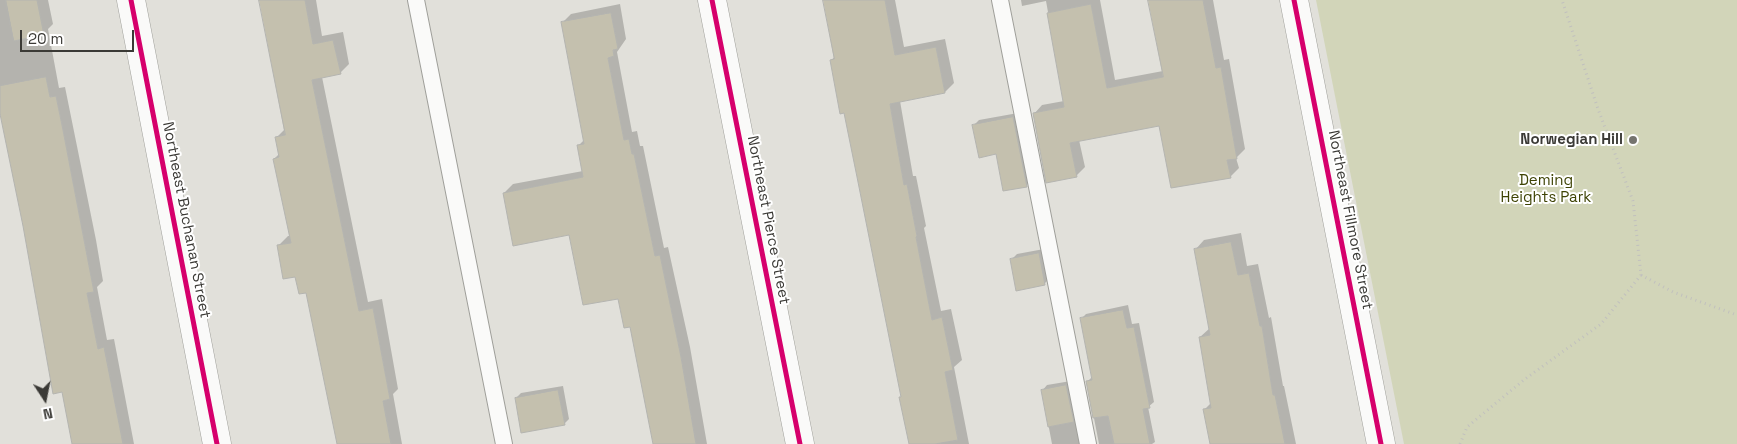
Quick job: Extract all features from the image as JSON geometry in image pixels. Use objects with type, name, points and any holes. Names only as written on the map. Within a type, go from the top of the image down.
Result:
[{"type":"street","name":"Northeast Buchanan Street","points":[[131,0],[217,444]]},
{"type":"street","name":"Northeast Pierce Street","points":[[712,0],[800,444]]},
{"type":"street","name":"Northeast Fillmore Street","points":[[1294,0],[1381,444]]},
{"type":"lane","points":[[416,0],[504,444]]},
{"type":"lane","points":[[1000,0],[1088,444]]},
{"type":"path","points":[[1460,444],[1467,427],[1525,380],[1601,324],[1641,275],[1633,201],[1598,108],[1562,0]]},
{"type":"path","points":[[1641,275],[1673,292],[1737,315]]},
{"type":"green space","name":"Deming Heights Park","points":[[1316,0],[1737,0],[1737,444],[1404,444]]},
{"type":"building","points":[[6,0],[37,0],[44,35],[14,41]]},
{"type":"building","points":[[259,0],[305,0],[313,44],[333,40],[341,74],[312,80],[359,311],[373,308],[390,399],[383,401],[391,444],[337,444],[306,293],[299,294],[295,277],[283,279],[277,245],[291,243],[273,159],[279,157],[275,137],[285,135]]},
{"type":"building","points":[[823,0],[885,0],[895,55],[936,47],[945,93],[890,104],[904,185],[907,184],[932,320],[942,317],[953,370],[945,372],[958,440],[935,444],[909,444],[844,113],[840,114],[830,60],[834,59]]},
{"type":"building","points":[[1148,0],[1203,0],[1216,68],[1221,67],[1237,159],[1227,160],[1231,178],[1171,188],[1159,126],[1070,143],[1077,177],[1046,183],[1033,113],[1064,107],[1047,13],[1091,4],[1107,88],[1163,77]]},
{"type":"building","points":[[611,13],[618,49],[613,50],[614,56],[608,58],[624,140],[629,139],[632,154],[634,154],[655,256],[660,255],[681,357],[696,444],[653,444],[630,327],[624,328],[618,299],[583,305],[569,235],[513,246],[503,193],[583,177],[577,145],[584,144],[561,22]]},
{"type":"building","points":[[46,77],[50,97],[56,96],[94,292],[87,293],[98,349],[104,347],[123,444],[72,444],[62,392],[53,394],[23,226],[0,114],[0,86]]},
{"type":"building","points":[[1013,117],[1027,187],[1003,191],[996,154],[979,158],[972,125]]},
{"type":"building","points":[[1231,242],[1238,275],[1249,273],[1260,326],[1262,326],[1273,395],[1275,395],[1285,444],[1210,444],[1203,409],[1211,408],[1199,337],[1210,335],[1194,249]]},
{"type":"building","points":[[1039,253],[1045,285],[1016,291],[1010,259]]},
{"type":"building","points":[[1123,310],[1127,328],[1134,327],[1150,408],[1143,409],[1150,444],[1114,444],[1108,416],[1093,418],[1086,381],[1092,380],[1080,318]]},
{"type":"building","points":[[1066,385],[1074,422],[1048,427],[1041,390]]},
{"type":"building","points":[[558,390],[565,425],[521,433],[515,398]]},
{"type":"cycle path","points":[[131,0],[217,444]]},
{"type":"cycle path","points":[[712,0],[800,444]]},
{"type":"cycle path","points":[[1294,0],[1381,444]]},
{"type":"place","name":"Norwegian Hill","points":[[1633,140]]}]
